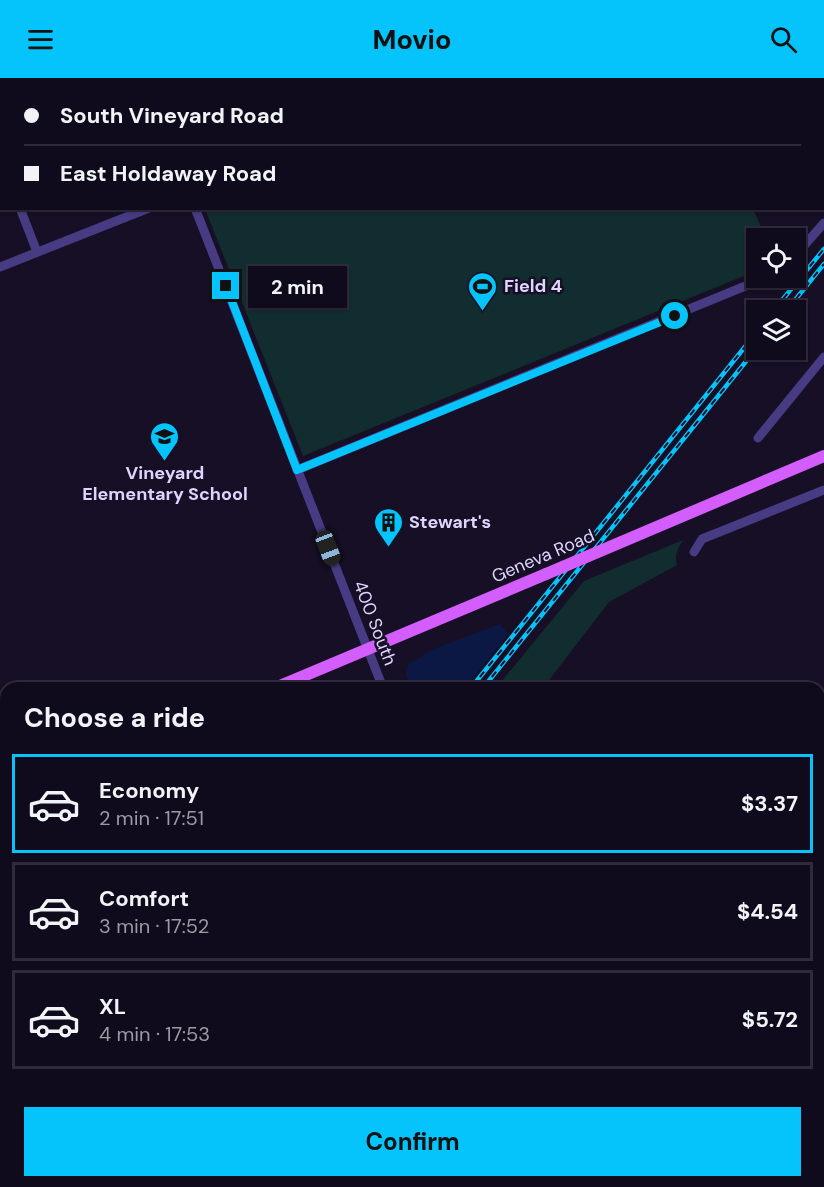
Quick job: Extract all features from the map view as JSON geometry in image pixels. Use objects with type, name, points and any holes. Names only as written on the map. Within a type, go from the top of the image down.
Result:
[{"type":"main road","name":"Geneva Road","points":[[289,682],[824,456]]},
{"type":"street","points":[[21,210],[37,252]]},
{"type":"street","name":"400 South","points":[[196,210],[381,682]]},
{"type":"street","points":[[0,267],[131,212]]},
{"type":"street","points":[[806,243],[824,223]]},
{"type":"street","points":[[297,470],[746,286]]},
{"type":"street","points":[[758,438],[824,357]]},
{"type":"street","points":[[694,552],[702,539],[824,490]]},
{"type":"green space","points":[[205,210],[753,210],[762,228],[746,228],[746,275],[303,456]]},
{"type":"green space","points":[[683,540],[676,555],[677,565],[609,602],[548,682],[501,682],[584,581]]},
{"type":"water","points":[[500,624],[508,634],[470,682],[409,682],[406,675],[408,665],[433,649]]},
{"type":"railway","points":[[782,300],[824,249]]},
{"type":"railway","points":[[795,300],[824,264]]},
{"type":"railway","points":[[476,682],[746,345]]},
{"type":"railway","points":[[488,682],[747,360]]},
{"type":"place","name":"Field 4","points":[[483,312]]},
{"type":"place","name":"Vineyard Elementary School","points":[[165,462]]},
{"type":"place","name":"Stewart's","points":[[388,548]]},
{"type":"route","points":[[226,286],[297,470],[675,316]]}]
